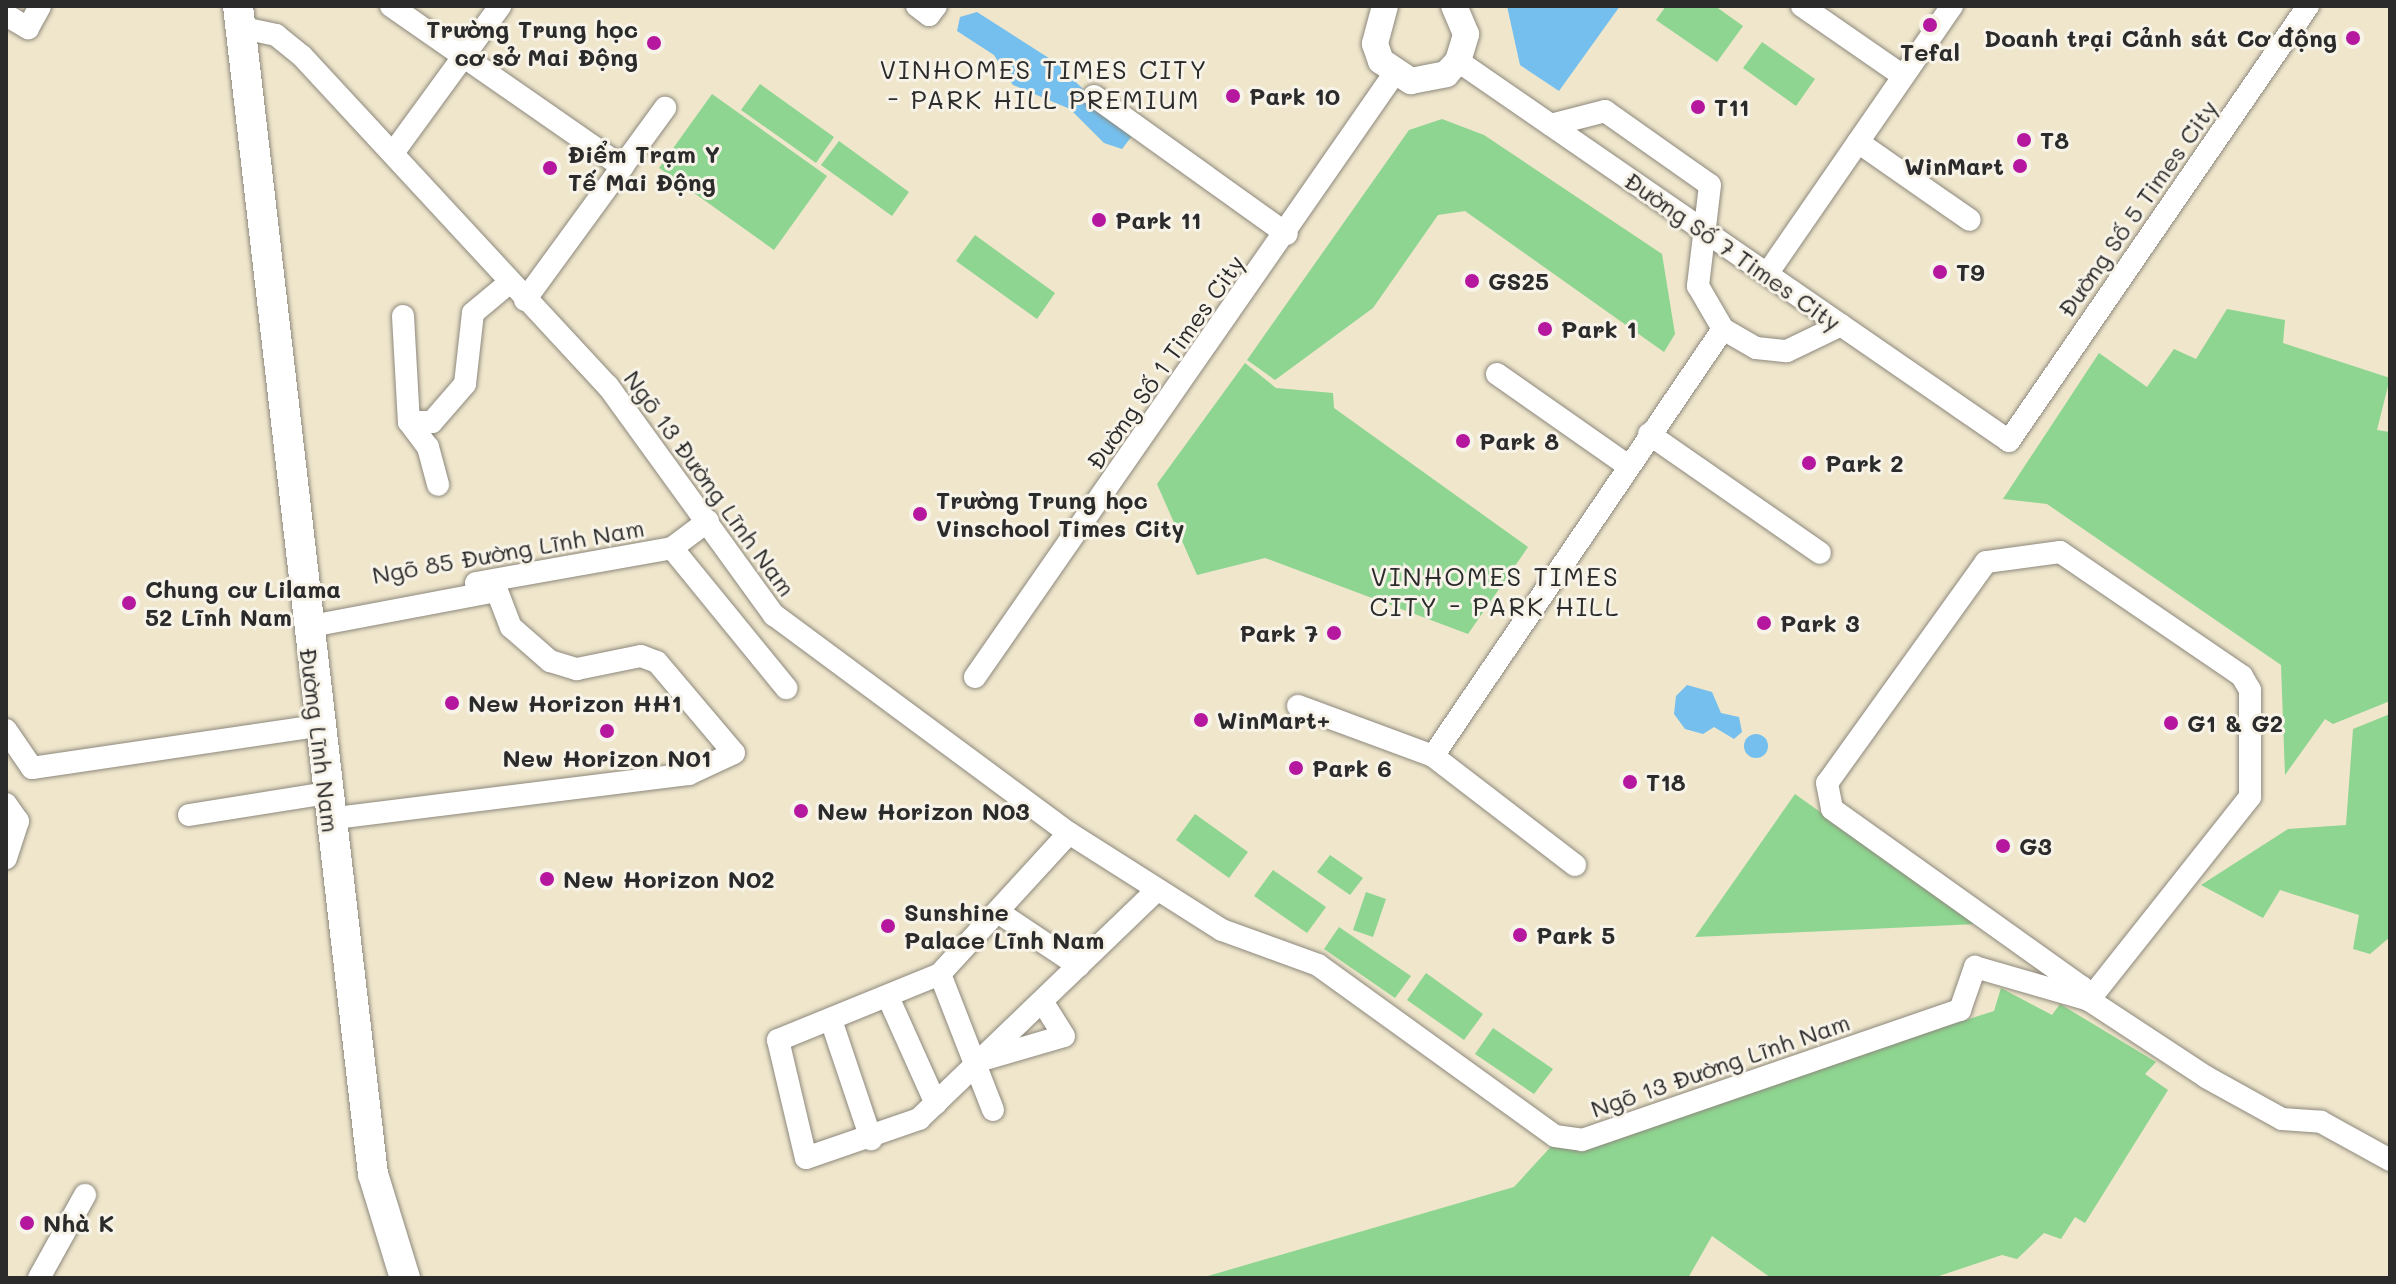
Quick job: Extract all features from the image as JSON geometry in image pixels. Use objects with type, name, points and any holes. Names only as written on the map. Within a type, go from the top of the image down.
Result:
[{"type":"main road","name":"Đường Lĩnh Nam","points":[[240,17],[316,726],[373,1174],[405,1278]]},
{"type":"street","points":[[6,15],[28,28],[40,6]]},
{"type":"street","points":[[391,6],[623,167]]},
{"type":"street","points":[[393,153],[500,6]]},
{"type":"street","points":[[917,6],[929,15],[936,6]]},
{"type":"street","points":[[1382,7],[1375,44],[1394,74],[1429,81],[1458,61],[1466,34],[1454,6]]},
{"type":"street","points":[[1802,6],[1903,76]]},
{"type":"street","points":[[1767,274],[1952,6]]},
{"type":"street","name":"Đường Số 5 Times City","points":[[2009,441],[2308,6]]},
{"type":"street","name":"Ngõ 13 Đường Lĩnh Nam","points":[[240,17],[276,35],[302,56],[509,283],[608,386],[774,615],[1069,833],[1156,891],[1222,930],[1318,965],[1555,1136],[1582,1140],[1960,1010],[1975,967],[2089,1000]]},
{"type":"street","name":"Đường Số 7 Times City","points":[[1458,61],[2009,441]]},
{"type":"street","name":"Đường Số 1 Times City","points":[[975,677],[1287,234],[1394,74]]},
{"type":"street","points":[[1094,96],[1287,234]]},
{"type":"street","points":[[525,300],[665,108]]},
{"type":"street","points":[[1551,125],[1605,111],[1710,185],[1698,286],[1723,329],[1756,348],[1787,351],[1841,325]]},
{"type":"street","points":[[1858,142],[1970,220]]},
{"type":"street","points":[[409,422],[432,422],[462,392],[469,322],[509,283]]},
{"type":"street","points":[[403,316],[409,422],[428,447],[438,485]]},
{"type":"street","points":[[1433,756],[1627,465],[1723,329]]},
{"type":"street","points":[[1497,374],[1627,465]]},
{"type":"street","points":[[1649,434],[1820,553]]},
{"type":"street","name":"Ngõ 85 Đường Lĩnh Nam","points":[[306,620],[672,548],[708,521]]},
{"type":"street","name":"Ngõ 85 Đường Lĩnh Nam","points":[[672,548],[786,688]]},
{"type":"street","points":[[2089,1000],[2250,797],[2250,690],[2242,676],[2060,552],[1986,562],[1827,783],[1832,809],[2061,972],[2089,1000],[2247,1100],[2282,1119],[2321,1122],[2390,1160]]},
{"type":"street","points":[[189,815],[689,774],[734,753],[657,662],[641,656],[577,669],[550,661],[511,627],[497,591],[306,620]]},
{"type":"street","points":[[1298,706],[1433,756],[1575,865]]},
{"type":"street","points":[[6,730],[32,768],[316,726]]},
{"type":"street","points":[[6,804],[18,821],[8,851]]},
{"type":"street","points":[[1069,833],[940,974],[778,1040],[806,1158],[871,1139],[919,1119],[1156,891]]},
{"type":"street","points":[[998,912],[1079,966]]},
{"type":"street","points":[[940,974],[977,1061],[993,1110]]},
{"type":"street","points":[[888,997],[936,1104]]},
{"type":"street","points":[[977,1061],[1064,1036],[1042,1001]]},
{"type":"street","points":[[831,1020],[871,1139]]},
{"type":"street","points":[[39,1278],[85,1195]]},
{"type":"green space","points":[[1666,6],[1715,6],[1743,26],[1717,62],[1656,20]]},
{"type":"green space","points":[[1762,42],[1815,79],[1796,106],[1743,68]]},
{"type":"green space","points":[[760,84],[834,137],[816,163],[741,110]]},
{"type":"green space","points":[[712,94],[827,176],[774,250],[659,168]]},
{"type":"green space","points":[[1442,119],[1484,135],[1662,254],[1675,334],[1664,352],[1465,211],[1438,215],[1373,308],[1275,380],[1247,360],[1409,130]]},
{"type":"green space","points":[[839,141],[909,192],[892,216],[821,165]]},
{"type":"green space","points":[[975,235],[1055,293],[1037,319],[956,261]]},
{"type":"green space","points":[[2227,309],[2285,320],[2283,343],[2390,378],[2377,430],[2390,432],[2390,701],[2333,724],[2325,719],[2285,775],[2281,665],[2047,504],[2003,499],[2099,353],[2147,387],[2174,349],[2196,359]]},
{"type":"green space","points":[[1245,363],[1276,388],[1333,393],[1334,408],[1528,547],[1468,634],[1265,558],[1197,575],[1157,484]]},
{"type":"green space","points":[[2390,714],[2390,937],[2370,954],[2353,949],[2359,915],[2280,890],[2263,918],[2201,885],[2288,829],[2346,825],[2353,729]]},
{"type":"green space","points":[[1795,794],[1977,924],[1695,937]]},
{"type":"green space","points":[[1195,814],[1248,852],[1229,878],[1176,840]]},
{"type":"green space","points":[[1330,855],[1363,878],[1350,895],[1317,872]]},
{"type":"green space","points":[[1273,870],[1326,907],[1307,933],[1254,896]]},
{"type":"green space","points":[[1366,892],[1386,899],[1373,937],[1353,930]]},
{"type":"green space","points":[[1339,927],[1411,976],[1395,998],[1324,949]]},
{"type":"green space","points":[[1426,973],[1483,1014],[1464,1040],[1407,1000]]},
{"type":"green space","points":[[2001,988],[2052,1015],[2060,1004],[2156,1062],[2145,1074],[2168,1090],[2085,1223],[2075,1217],[2061,1239],[2044,1233],[2017,1259],[2002,1255],[1933,1278],[1771,1278],[1712,1236],[1688,1278],[1201,1278],[1514,1187],[1557,1140],[1582,1143],[1994,1011]]},
{"type":"green space","points":[[1493,1028],[1553,1069],[1534,1094],[1475,1054]]},
{"type":"water","points":[[1507,6],[1620,6],[1559,91],[1520,65]]},
{"type":"water","points":[[977,12],[1055,62],[1132,136],[1122,149],[1104,143],[1070,109],[1013,85],[994,55],[957,31],[960,17]]},
{"type":"water","points":[[1687,685],[1712,692],[1721,713],[1739,717],[1742,732],[1734,739],[1714,727],[1703,734],[1685,729],[1674,714],[1676,696]]},
{"type":"water","points":[[1756,734],[1765,737],[1768,746],[1765,755],[1756,758],[1747,755],[1744,746],[1747,737]]},
{"type":"place","name":"Tefal","points":[[1930,25]]},
{"type":"place","name":"Doanh trại Cảnh sát Cơ động","points":[[2353,38]]},
{"type":"place","name":"Trường Trung học cơ sở Mai Động","points":[[654,43]]},
{"type":"place","name":"Park 10","points":[[1233,96]]},
{"type":"place","name":"T11","points":[[1698,107]]},
{"type":"place","name":"T8","points":[[2024,140]]},
{"type":"place","name":"WinMart","points":[[2020,166]]},
{"type":"place","name":"Điểm Trạm Y Tế Mai Động","points":[[550,168]]},
{"type":"place","name":"Park 11","points":[[1099,220]]},
{"type":"place","name":"T9","points":[[1940,272]]},
{"type":"place","name":"GS25","points":[[1472,281]]},
{"type":"place","name":"Park 1","points":[[1545,329]]},
{"type":"place","name":"Park 8","points":[[1463,441]]},
{"type":"place","name":"Park 2","points":[[1809,463]]},
{"type":"place","name":"Trường Trung học Vinschool Times City","points":[[920,514]]},
{"type":"place","name":"Chung cư Lilama 52 Lĩnh Nam","points":[[129,603]]},
{"type":"place","name":"Park 3","points":[[1764,623]]},
{"type":"place","name":"Park 7","points":[[1334,633]]},
{"type":"place","name":"New Horizon HH1","points":[[452,703]]},
{"type":"place","name":"WinMart+","points":[[1201,720]]},
{"type":"place","name":"G1 & G2","points":[[2171,723]]},
{"type":"place","name":"New Horizon N01","points":[[607,731]]},
{"type":"place","name":"Park 6","points":[[1296,768]]},
{"type":"place","name":"T18","points":[[1630,782]]},
{"type":"place","name":"New Horizon N03","points":[[801,811]]},
{"type":"place","name":"G3","points":[[2003,846]]},
{"type":"place","name":"New Horizon N02","points":[[547,879]]},
{"type":"place","name":"Sunshine Palace Lĩnh Nam","points":[[888,926]]},
{"type":"place","name":"Park 5","points":[[1520,935]]},
{"type":"place","name":"Nhà K","points":[[27,1223]]},
{"type":"district","name":"VINHOMES TIMES CITY - PARK HILL PREMIUM","points":[[1044,85]]},
{"type":"district","name":"VINHOMES TIMES CITY - PARK HILL","points":[[1495,592]]}]
